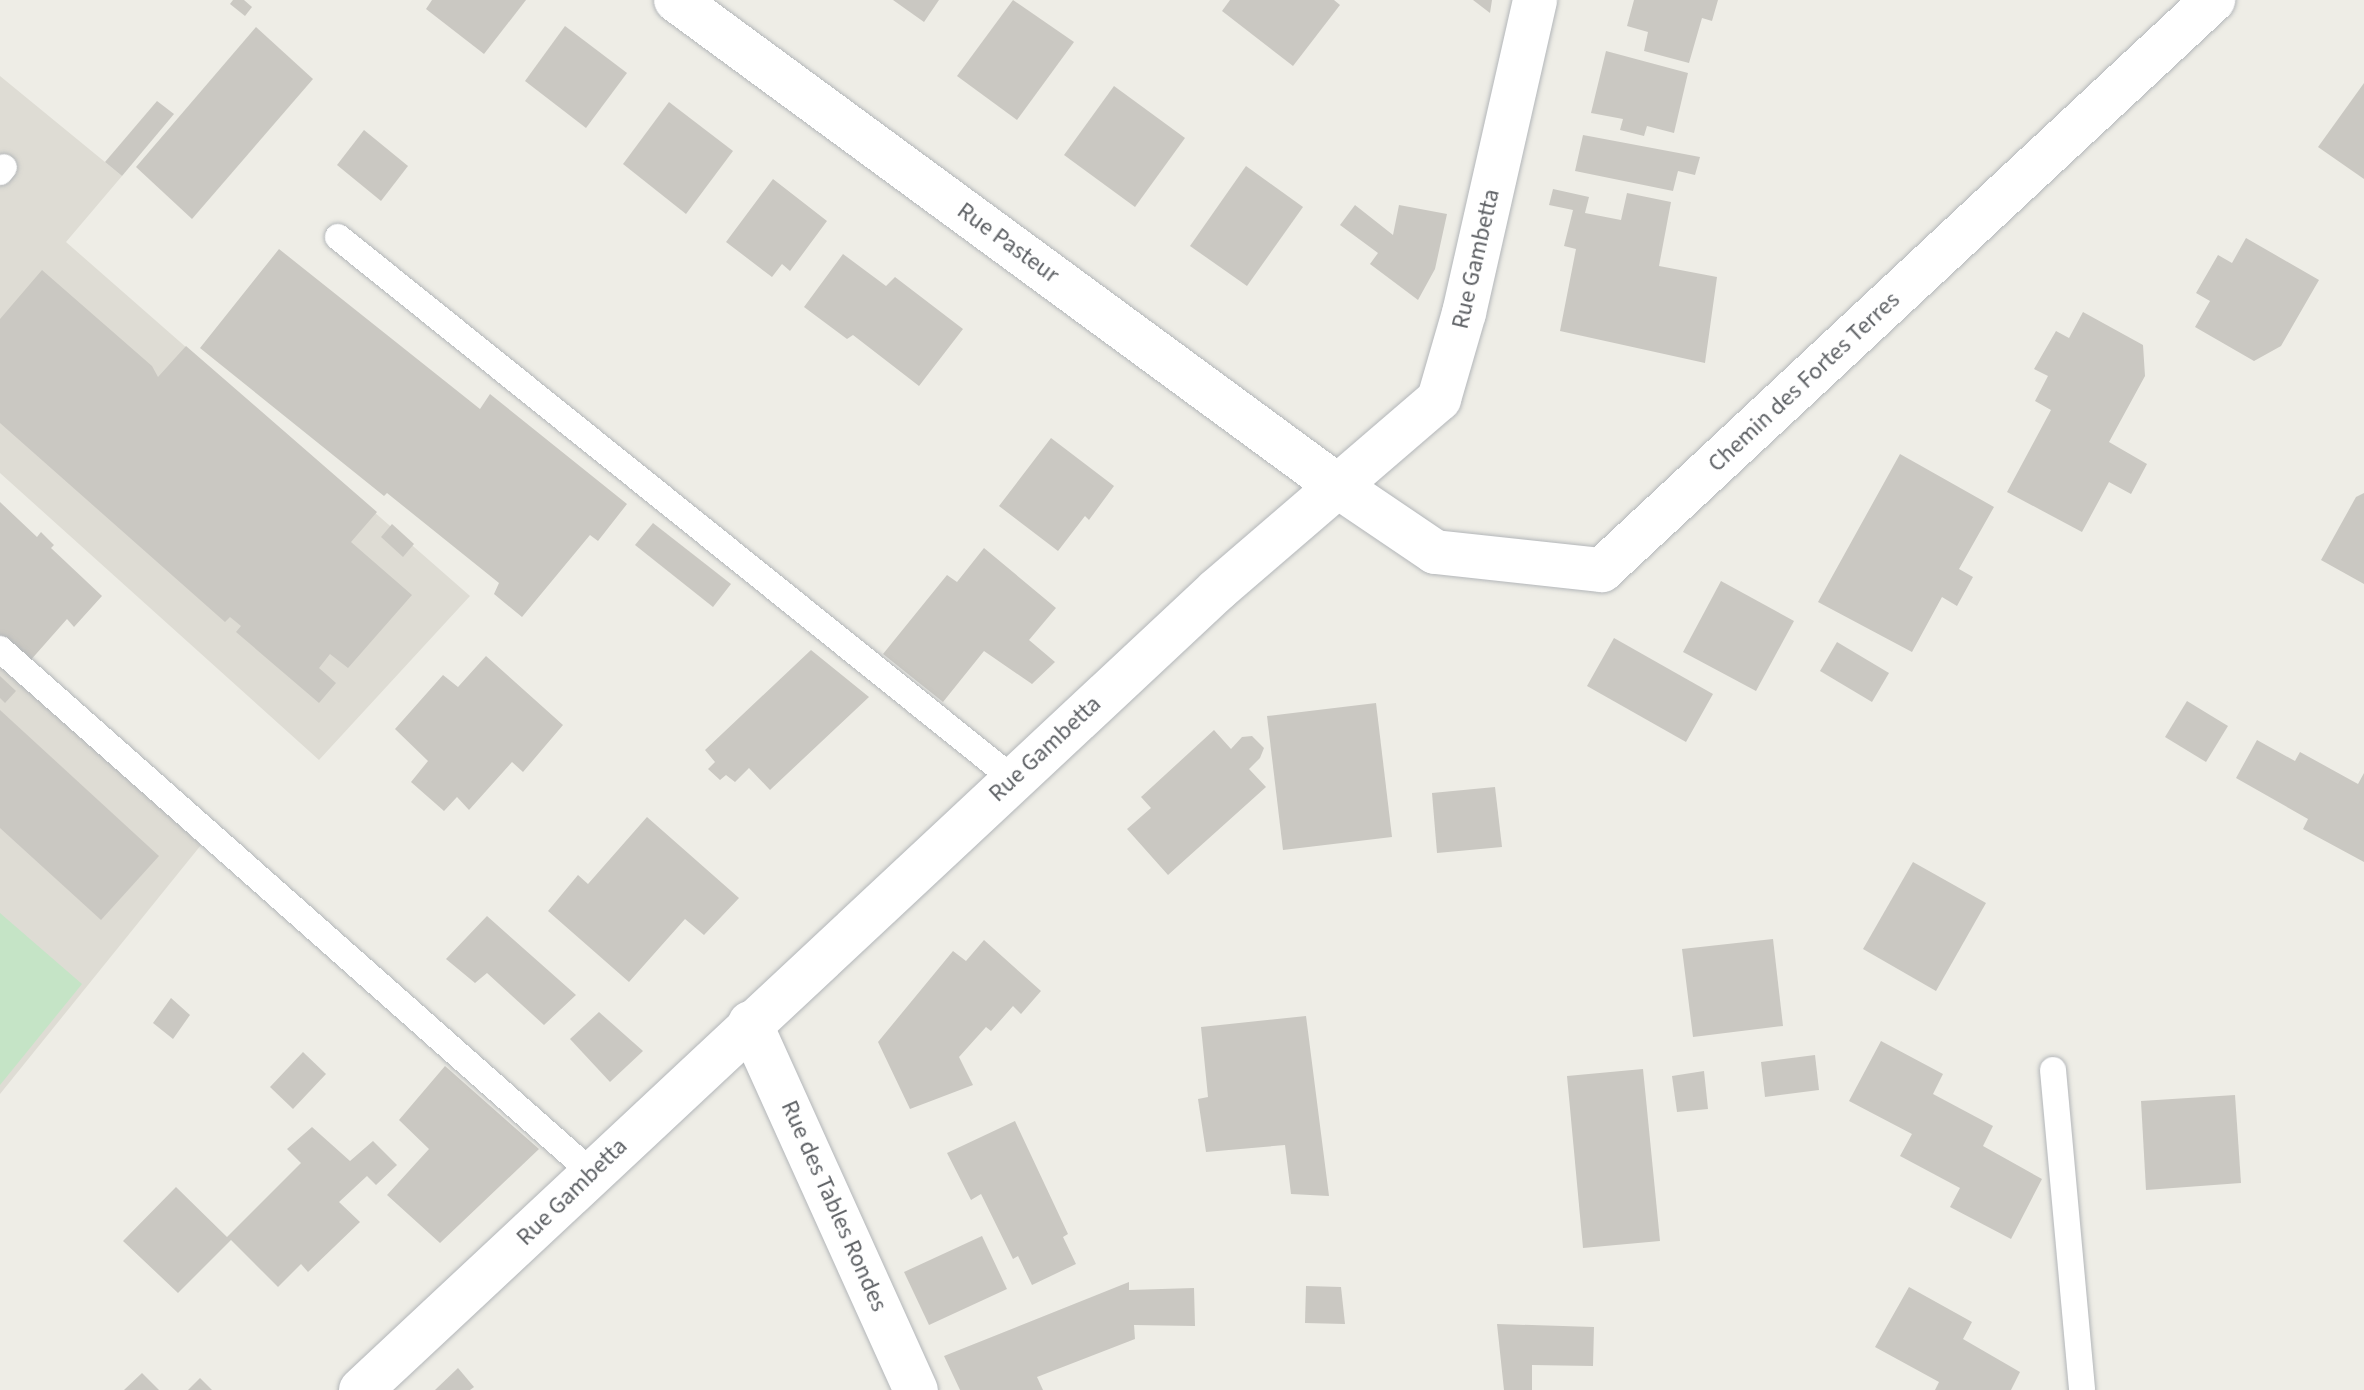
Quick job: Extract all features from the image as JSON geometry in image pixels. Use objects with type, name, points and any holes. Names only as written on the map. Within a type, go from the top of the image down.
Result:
[{"type":"street","name":"Rue Pasteur","points":[[676,0],[1339,487]]},
{"type":"street","name":"Rue Gambetta","points":[[361,1390],[750,1023],[1217,590],[1439,399],[1464,313],[1535,0]]},
{"type":"street","name":"Chemin des Fortes Terres","points":[[1339,487],[1435,552],[1602,570],[2213,0]]},
{"type":"street","name":"Rue des Tables Rondes","points":[[750,1023],[916,1390]]},
{"type":"lane","points":[[338,237],[1013,779]]},
{"type":"lane","points":[[0,649],[592,1173]]},
{"type":"lane","points":[[2053,1070],[2082,1390]]},
{"type":"shaded area","points":[[0,76],[122,176],[66,242],[470,596],[319,760],[0,473]]},
{"type":"shaded area","points":[[0,664],[201,845],[0,1094]]},
{"type":"green space","points":[[0,913],[82,984],[0,1085]]},
{"type":"building","points":[[233,0],[244,0],[252,7],[245,16],[230,4]]},
{"type":"building","points":[[432,0],[526,0],[484,54],[426,9]]},
{"type":"building","points":[[893,0],[939,0],[924,22]]},
{"type":"building","points":[[1013,0],[1074,42],[1017,120],[957,76]]},
{"type":"building","points":[[1230,0],[1334,0],[1340,5],[1293,66],[1222,11]]},
{"type":"building","points":[[1473,0],[1492,0],[1490,13]]},
{"type":"building","points":[[1634,0],[1718,0],[1712,21],[1702,18],[1689,63],[1644,51],[1648,32],[1627,26]]},
{"type":"building","points":[[565,26],[627,73],[586,128],[525,81]]},
{"type":"building","points":[[256,27],[313,79],[192,219],[136,167]]},
{"type":"building","points":[[1606,51],[1688,73],[1674,133],[1647,126],[1644,136],[1620,130],[1623,119],[1591,113]]},
{"type":"building","points":[[2364,83],[2364,179],[2318,147]]},
{"type":"building","points":[[1114,86],[1185,138],[1135,207],[1064,155]]},
{"type":"building","points":[[157,101],[174,114],[122,176],[105,162]]},
{"type":"building","points":[[669,102],[733,151],[686,214],[623,164]]},
{"type":"building","points":[[364,130],[408,166],[381,201],[337,165]]},
{"type":"building","points":[[1583,135],[1700,157],[1695,175],[1678,171],[1673,191],[1575,171]]},
{"type":"building","points":[[1246,166],[1303,207],[1247,286],[1190,246]]},
{"type":"building","points":[[773,179],[827,221],[790,271],[782,264],[772,277],[726,242]]},
{"type":"building","points":[[1553,189],[1589,197],[1585,213],[1621,220],[1627,193],[1671,202],[1659,266],[1717,277],[1705,363],[1560,331],[1576,249],[1564,246],[1573,210],[1549,205]]},
{"type":"building","points":[[1355,205],[1393,235],[1399,205],[1447,214],[1435,269],[1418,300],[1370,264],[1378,253],[1340,225]]},
{"type":"building","points":[[2246,238],[2319,280],[2281,346],[2254,361],[2195,327],[2210,301],[2196,293],[2218,255],[2232,263]]},
{"type":"building","points":[[279,249],[480,409],[490,394],[627,504],[598,541],[590,535],[522,617],[494,594],[499,583],[387,493],[384,496],[200,348]]},
{"type":"building","points":[[843,254],[886,286],[895,277],[963,329],[919,386],[853,335],[847,339],[804,307]]},
{"type":"building","points":[[42,270],[152,366],[158,377],[186,346],[377,512],[351,542],[412,595],[348,668],[330,654],[319,668],[336,683],[319,703],[236,632],[241,626],[230,617],[225,622],[0,423],[0,319]]},
{"type":"building","points":[[2083,312],[2143,345],[2145,376],[2109,442],[2147,464],[2131,494],[2109,482],[2082,532],[2007,492],[2051,410],[2035,401],[2048,376],[2034,369],[2056,331],[2069,338]]},
{"type":"building","points":[[1051,438],[1114,486],[1089,520],[1085,516],[1058,551],[999,506]]},
{"type":"building","points":[[1900,454],[1994,507],[1959,569],[1973,577],[1957,606],[1942,597],[1912,652],[1818,602]]},
{"type":"building","points":[[2364,493],[2364,584],[2321,560],[2356,497]]},
{"type":"building","points":[[0,502],[37,537],[41,532],[54,545],[51,548],[102,596],[74,627],[67,619],[29,662],[0,635]]},
{"type":"building","points":[[653,523],[731,584],[713,607],[635,545]]},
{"type":"building","points":[[392,524],[414,544],[403,557],[381,537]]},
{"type":"building","points":[[984,548],[1056,608],[1029,640],[1055,662],[1032,684],[984,651],[943,702],[883,654],[947,575],[957,582]]},
{"type":"building","points":[[1721,581],[1794,621],[1756,691],[1683,652]]},
{"type":"building","points":[[1614,638],[1713,694],[1686,742],[1587,686]]},
{"type":"building","points":[[1837,642],[1889,673],[1872,702],[1820,671]]},
{"type":"building","points":[[811,650],[869,697],[770,790],[749,768],[735,782],[726,775],[720,780],[708,769],[715,762],[705,750]]},
{"type":"building","points":[[486,656],[563,725],[523,772],[512,762],[469,810],[457,797],[444,811],[411,782],[428,761],[395,729],[443,675],[458,687]]},
{"type":"building","points":[[0,676],[16,691],[5,703],[0,698]]},
{"type":"building","points":[[2187,701],[2228,726],[2206,762],[2165,737]]},
{"type":"building","points":[[1376,703],[1392,837],[1283,850],[1267,716]]},
{"type":"building","points":[[0,710],[159,856],[101,920],[0,828]]},
{"type":"building","points":[[1214,730],[1231,749],[1242,737],[1252,736],[1264,748],[1260,758],[1249,769],[1266,787],[1168,875],[1127,829],[1151,808],[1141,797]]},
{"type":"building","points":[[2257,740],[2295,761],[2300,752],[2358,784],[2364,773],[2364,862],[2303,829],[2308,819],[2236,778]]},
{"type":"building","points":[[1495,787],[1502,847],[1437,853],[1432,793]]},
{"type":"building","points":[[647,817],[739,898],[704,935],[685,919],[629,982],[548,911],[578,875],[588,884]]},
{"type":"building","points":[[1913,862],[1986,903],[1936,991],[1863,949]]},
{"type":"building","points":[[487,916],[576,995],[544,1025],[487,973],[475,983],[446,959]]},
{"type":"building","points":[[1773,939],[1783,1026],[1693,1037],[1682,949]]},
{"type":"building","points":[[984,940],[1041,991],[1021,1014],[1013,1006],[991,1031],[986,1027],[959,1057],[973,1085],[910,1109],[878,1042],[953,951],[966,961]]},
{"type":"building","points":[[171,998],[190,1015],[173,1039],[153,1023]]},
{"type":"building","points":[[599,1012],[643,1051],[610,1082],[570,1039]]},
{"type":"building","points":[[1306,1016],[1329,1196],[1291,1194],[1285,1145],[1206,1152],[1198,1099],[1208,1097],[1201,1027]]},
{"type":"building","points":[[1881,1041],[1943,1074],[1933,1094],[1993,1126],[1983,1146],[2042,1179],[2011,1239],[1950,1207],[1960,1188],[1900,1156],[1912,1134],[1849,1101]]},
{"type":"building","points":[[303,1052],[326,1074],[293,1109],[270,1087]]},
{"type":"building","points":[[1815,1055],[1819,1090],[1765,1097],[1761,1062]]},
{"type":"building","points":[[445,1066],[539,1149],[440,1243],[387,1195],[429,1149],[399,1120]]},
{"type":"building","points":[[1643,1069],[1660,1241],[1583,1248],[1567,1076]]},
{"type":"building","points":[[1704,1071],[1708,1109],[1677,1112],[1672,1076]]},
{"type":"building","points":[[2235,1095],[2241,1183],[2146,1190],[2141,1101]]},
{"type":"building","points":[[1015,1121],[1068,1234],[1063,1237],[1076,1264],[1032,1285],[1018,1256],[1013,1259],[981,1194],[971,1200],[947,1153]]},
{"type":"building","points":[[312,1127],[350,1161],[373,1141],[397,1165],[376,1185],[367,1176],[339,1202],[360,1222],[308,1272],[301,1264],[278,1287],[231,1240],[178,1293],[123,1241],[176,1187],[227,1237],[301,1163],[287,1149]]},
{"type":"building","points":[[982,1236],[1007,1289],[929,1325],[904,1272]]},
{"type":"building","points":[[1129,1282],[1129,1290],[1194,1288],[1195,1326],[1134,1325],[1135,1339],[1037,1377],[1043,1390],[960,1390],[944,1356]]},
{"type":"building","points":[[1306,1286],[1341,1287],[1345,1324],[1305,1323]]},
{"type":"building","points":[[1909,1287],[1972,1322],[1963,1339],[2020,1372],[2011,1390],[1935,1390],[1939,1382],[1875,1347]]},
{"type":"building","points":[[1497,1324],[1594,1327],[1593,1366],[1532,1365],[1532,1390],[1504,1390]]},
{"type":"building","points":[[458,1368],[474,1387],[470,1390],[435,1390]]},
{"type":"building","points":[[142,1373],[159,1390],[124,1390]]},
{"type":"building","points":[[200,1378],[212,1390],[188,1390]]}]
